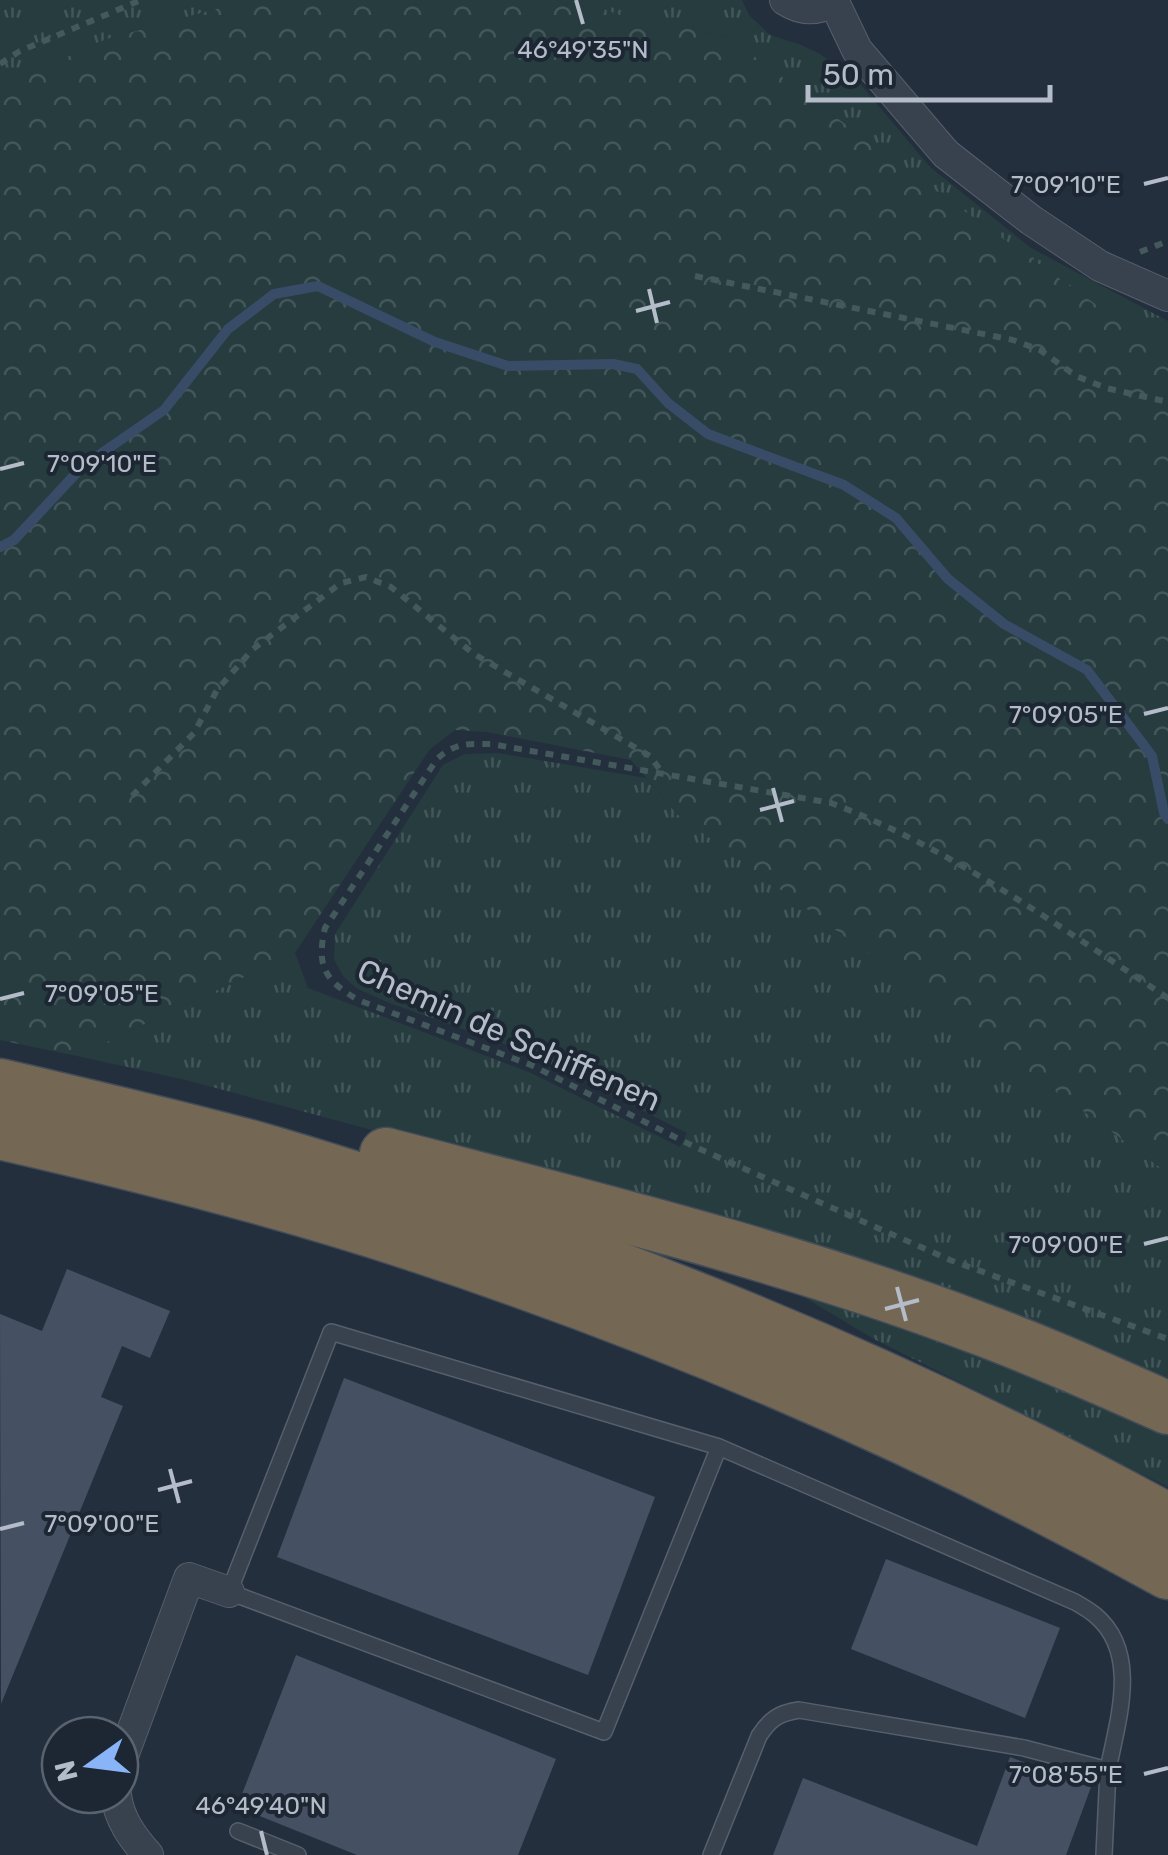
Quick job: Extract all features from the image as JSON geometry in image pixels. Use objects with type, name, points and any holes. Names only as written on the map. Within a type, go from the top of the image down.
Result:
[{"type":"highway","points":[[0,1084],[364,1148],[566,1201],[904,1301],[1048,1355],[1168,1408]]},
{"type":"highway","points":[[0,1084],[258,1149],[425,1200],[609,1264],[755,1322],[916,1393],[1168,1520]]},
{"type":"highway","points":[[0,1133],[135,1164],[330,1219],[478,1267],[658,1333],[899,1436],[1168,1573]]},
{"type":"street","points":[[785,0],[809,10],[835,1],[858,50],[946,154],[1031,220],[1100,266],[1168,296]]},
{"type":"street","points":[[138,1715],[189,1578],[230,1592]]},
{"type":"street","points":[[120,1815],[148,1855]]},
{"type":"lane","points":[[719,1447],[604,1732],[230,1592],[331,1332],[719,1447],[1076,1602],[1097,1616],[1114,1638],[1123,1670],[1108,1770],[1104,1855]]},
{"type":"lane","points":[[711,1855],[759,1736],[781,1712],[799,1710],[1024,1748],[1108,1770]]},
{"type":"lane","points":[[238,1831],[298,1855]]},
{"type":"path","points":[[0,64],[20,51],[141,0]]},
{"type":"path","points":[[1130,258],[1168,240]]},
{"type":"path","points":[[695,276],[1013,340],[1040,350],[1076,376],[1106,388],[1168,402]]},
{"type":"path","points":[[132,796],[194,733],[218,690],[254,649],[341,583],[366,577],[391,587],[474,654],[650,756],[663,774]]},
{"type":"path","name":"Chemin de Schiffenen","points":[[1168,998],[992,883],[876,820],[830,803],[491,744],[450,748],[437,758],[325,928],[320,950],[323,969],[336,987],[358,1000],[531,1065],[693,1146],[950,1260],[1168,1339]]},
{"type":"green space","points":[[0,0],[249,0],[107,39],[0,87]]},
{"type":"green space","points":[[249,0],[553,0],[728,37],[1108,313],[1168,338],[1168,1173],[677,814],[631,760],[487,732],[455,730],[429,750],[295,953],[77,1056],[0,1040],[0,87],[107,39]]},
{"type":"green space","points":[[553,0],[742,0],[749,15],[770,35],[820,54],[861,85],[930,167],[1031,248],[1168,321],[1168,338],[1108,314],[728,37]]},
{"type":"green space","points":[[498,753],[646,778],[677,814],[1168,1173],[1168,1487],[874,1339],[648,1204],[186,1080],[77,1056],[295,953],[308,988],[531,1073],[680,1147],[687,1133],[522,1050],[356,988],[343,976],[334,959],[335,934],[443,765],[465,754]]},
{"type":"building","points":[[67,1269],[170,1311],[150,1358],[122,1346],[101,1397],[123,1406],[1,1704],[0,1314],[42,1331]]},
{"type":"building","points":[[344,1378],[655,1497],[588,1675],[277,1557]]},
{"type":"building","points":[[886,1559],[1060,1628],[1025,1718],[851,1649]]},
{"type":"building","points":[[296,1655],[556,1759],[518,1855],[357,1855],[237,1807]]},
{"type":"building","points":[[1010,1757],[1091,1787],[1066,1855],[773,1855],[803,1778],[977,1846]]},
{"type":"waterway","points":[[0,547],[14,540],[83,466],[164,410],[228,329],[274,294],[318,286],[435,342],[508,366],[613,364],[637,369],[668,403],[708,434],[844,485],[896,518],[948,579],[1004,624],[1087,670],[1152,756],[1168,819]]}]
